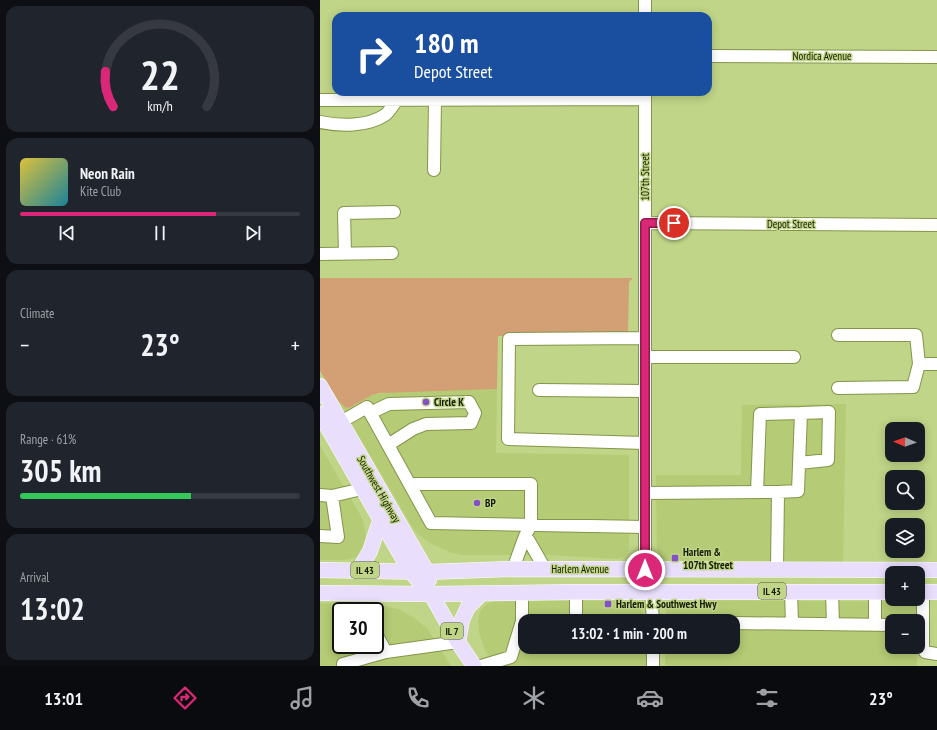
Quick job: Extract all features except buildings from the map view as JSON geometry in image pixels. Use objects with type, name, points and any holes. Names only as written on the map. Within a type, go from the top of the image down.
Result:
[{"type":"main road","name":"Southwest Highway","points":[[320,386],[326,420],[362,489],[410,571],[431,594],[458,642],[474,666]]},
{"type":"main road","name":"Southwest Highway","points":[[326,420],[427,572],[431,594]]},
{"type":"main road","points":[[359,570],[370,550],[380,521]]},
{"type":"main road","name":"Harlem Avenue","points":[[320,570],[427,572],[512,569],[937,570]]},
{"type":"main road","name":"Harlem Avenue","points":[[320,593],[481,594],[576,592],[885,592]]},
{"type":"main road","points":[[458,642],[462,620],[468,607],[481,594]]},
{"type":"street","points":[[645,0],[645,12]]},
{"type":"street","name":"Nordica Avenue","points":[[712,56],[937,57]]},
{"type":"street","points":[[320,100],[435,100],[645,96]]},
{"type":"street","name":"107th Street","points":[[645,96],[645,570],[651,592],[653,614]]},
{"type":"street","points":[[320,122],[331,124],[366,124],[386,114],[397,100]]},
{"type":"street","points":[[434,170],[435,100]]},
{"type":"street","points":[[345,253],[344,213],[394,212]]},
{"type":"street","name":"Depot Street","points":[[645,223],[937,225]]},
{"type":"street","points":[[320,254],[392,253]]},
{"type":"street","points":[[838,335],[916,335],[919,364],[914,387],[838,388]]},
{"type":"street","points":[[645,338],[509,339],[508,439],[645,443]]},
{"type":"street","points":[[645,357],[794,357]]},
{"type":"street","points":[[919,364],[937,364]]},
{"type":"street","points":[[539,390],[645,391]]},
{"type":"street","points":[[370,412],[389,404],[469,402],[475,413],[471,422],[426,424],[412,428],[388,445]]},
{"type":"street","points":[[326,420],[367,407],[431,523],[645,527]]},
{"type":"street","points":[[757,492],[760,414],[829,412],[828,460],[799,463]]},
{"type":"street","points":[[645,494],[798,491],[800,413]]},
{"type":"street","points":[[410,484],[531,484],[531,525],[512,569]]},
{"type":"street","points":[[320,536],[338,537],[326,495],[362,489]]},
{"type":"street","points":[[777,570],[778,492]]},
{"type":"street","points":[[525,536],[545,569]]},
{"type":"street","points":[[791,591],[792,624]]},
{"type":"street","points":[[576,592],[576,614]]},
{"type":"street","points":[[832,592],[832,624]]},
{"type":"street","points":[[875,592],[875,624]]},
{"type":"street","points":[[926,592],[922,647],[925,652],[937,654]]},
{"type":"street","points":[[522,593],[524,614]]},
{"type":"street","points":[[740,623],[885,625]]},
{"type":"street","points":[[481,666],[511,658],[518,638]]},
{"type":"street","points":[[343,666],[343,664],[386,652],[458,642]]},
{"type":"street","points":[[384,648],[386,652]]},
{"type":"street","points":[[653,654],[653,666]]},
{"type":"shaded area","points":[[320,278],[633,278],[629,282],[628,333],[498,336],[497,389],[380,393],[372,395],[349,408],[345,407],[339,402],[320,371]]},
{"type":"shaded area","points":[[497,389],[496,453],[629,455],[629,546],[628,552],[623,557],[616,559],[549,555],[463,555],[452,553],[428,542],[416,532],[410,523],[339,402],[341,405],[353,406],[372,395],[397,391]]},
{"type":"shaded area","points":[[846,404],[843,562],[666,561],[660,556],[657,550],[656,475],[741,475],[742,405]]},
{"type":"shaded area","points":[[320,446],[361,516],[364,524],[366,542],[361,554],[354,558],[343,560],[320,560]]},
{"type":"shaded area","points":[[505,600],[627,601],[635,603],[644,614],[518,614],[518,654],[648,654],[648,666],[495,666],[485,650],[479,632],[478,621],[480,612],[484,606],[491,602]]},
{"type":"shaded area","points":[[680,600],[885,602],[885,606],[918,606],[917,614],[885,614],[885,654],[917,654],[917,666],[665,666],[665,654],[740,654],[740,614],[666,614],[666,611],[672,603]]},
{"type":"shaded area","points":[[320,603],[332,603],[332,654],[384,654],[384,606],[398,609],[414,618],[427,628],[451,666],[320,666]]},
{"type":"place","name":"Circle K","points":[[426,402]]},
{"type":"place","name":"BP","points":[[477,503]]},
{"type":"place","name":"Harlem & 107th Street","points":[[675,558]]},
{"type":"place","name":"Harlem & Southwest Hwy","points":[[608,604]]},
{"type":"route","points":[[645,570],[645,223],[674,223]]}]
